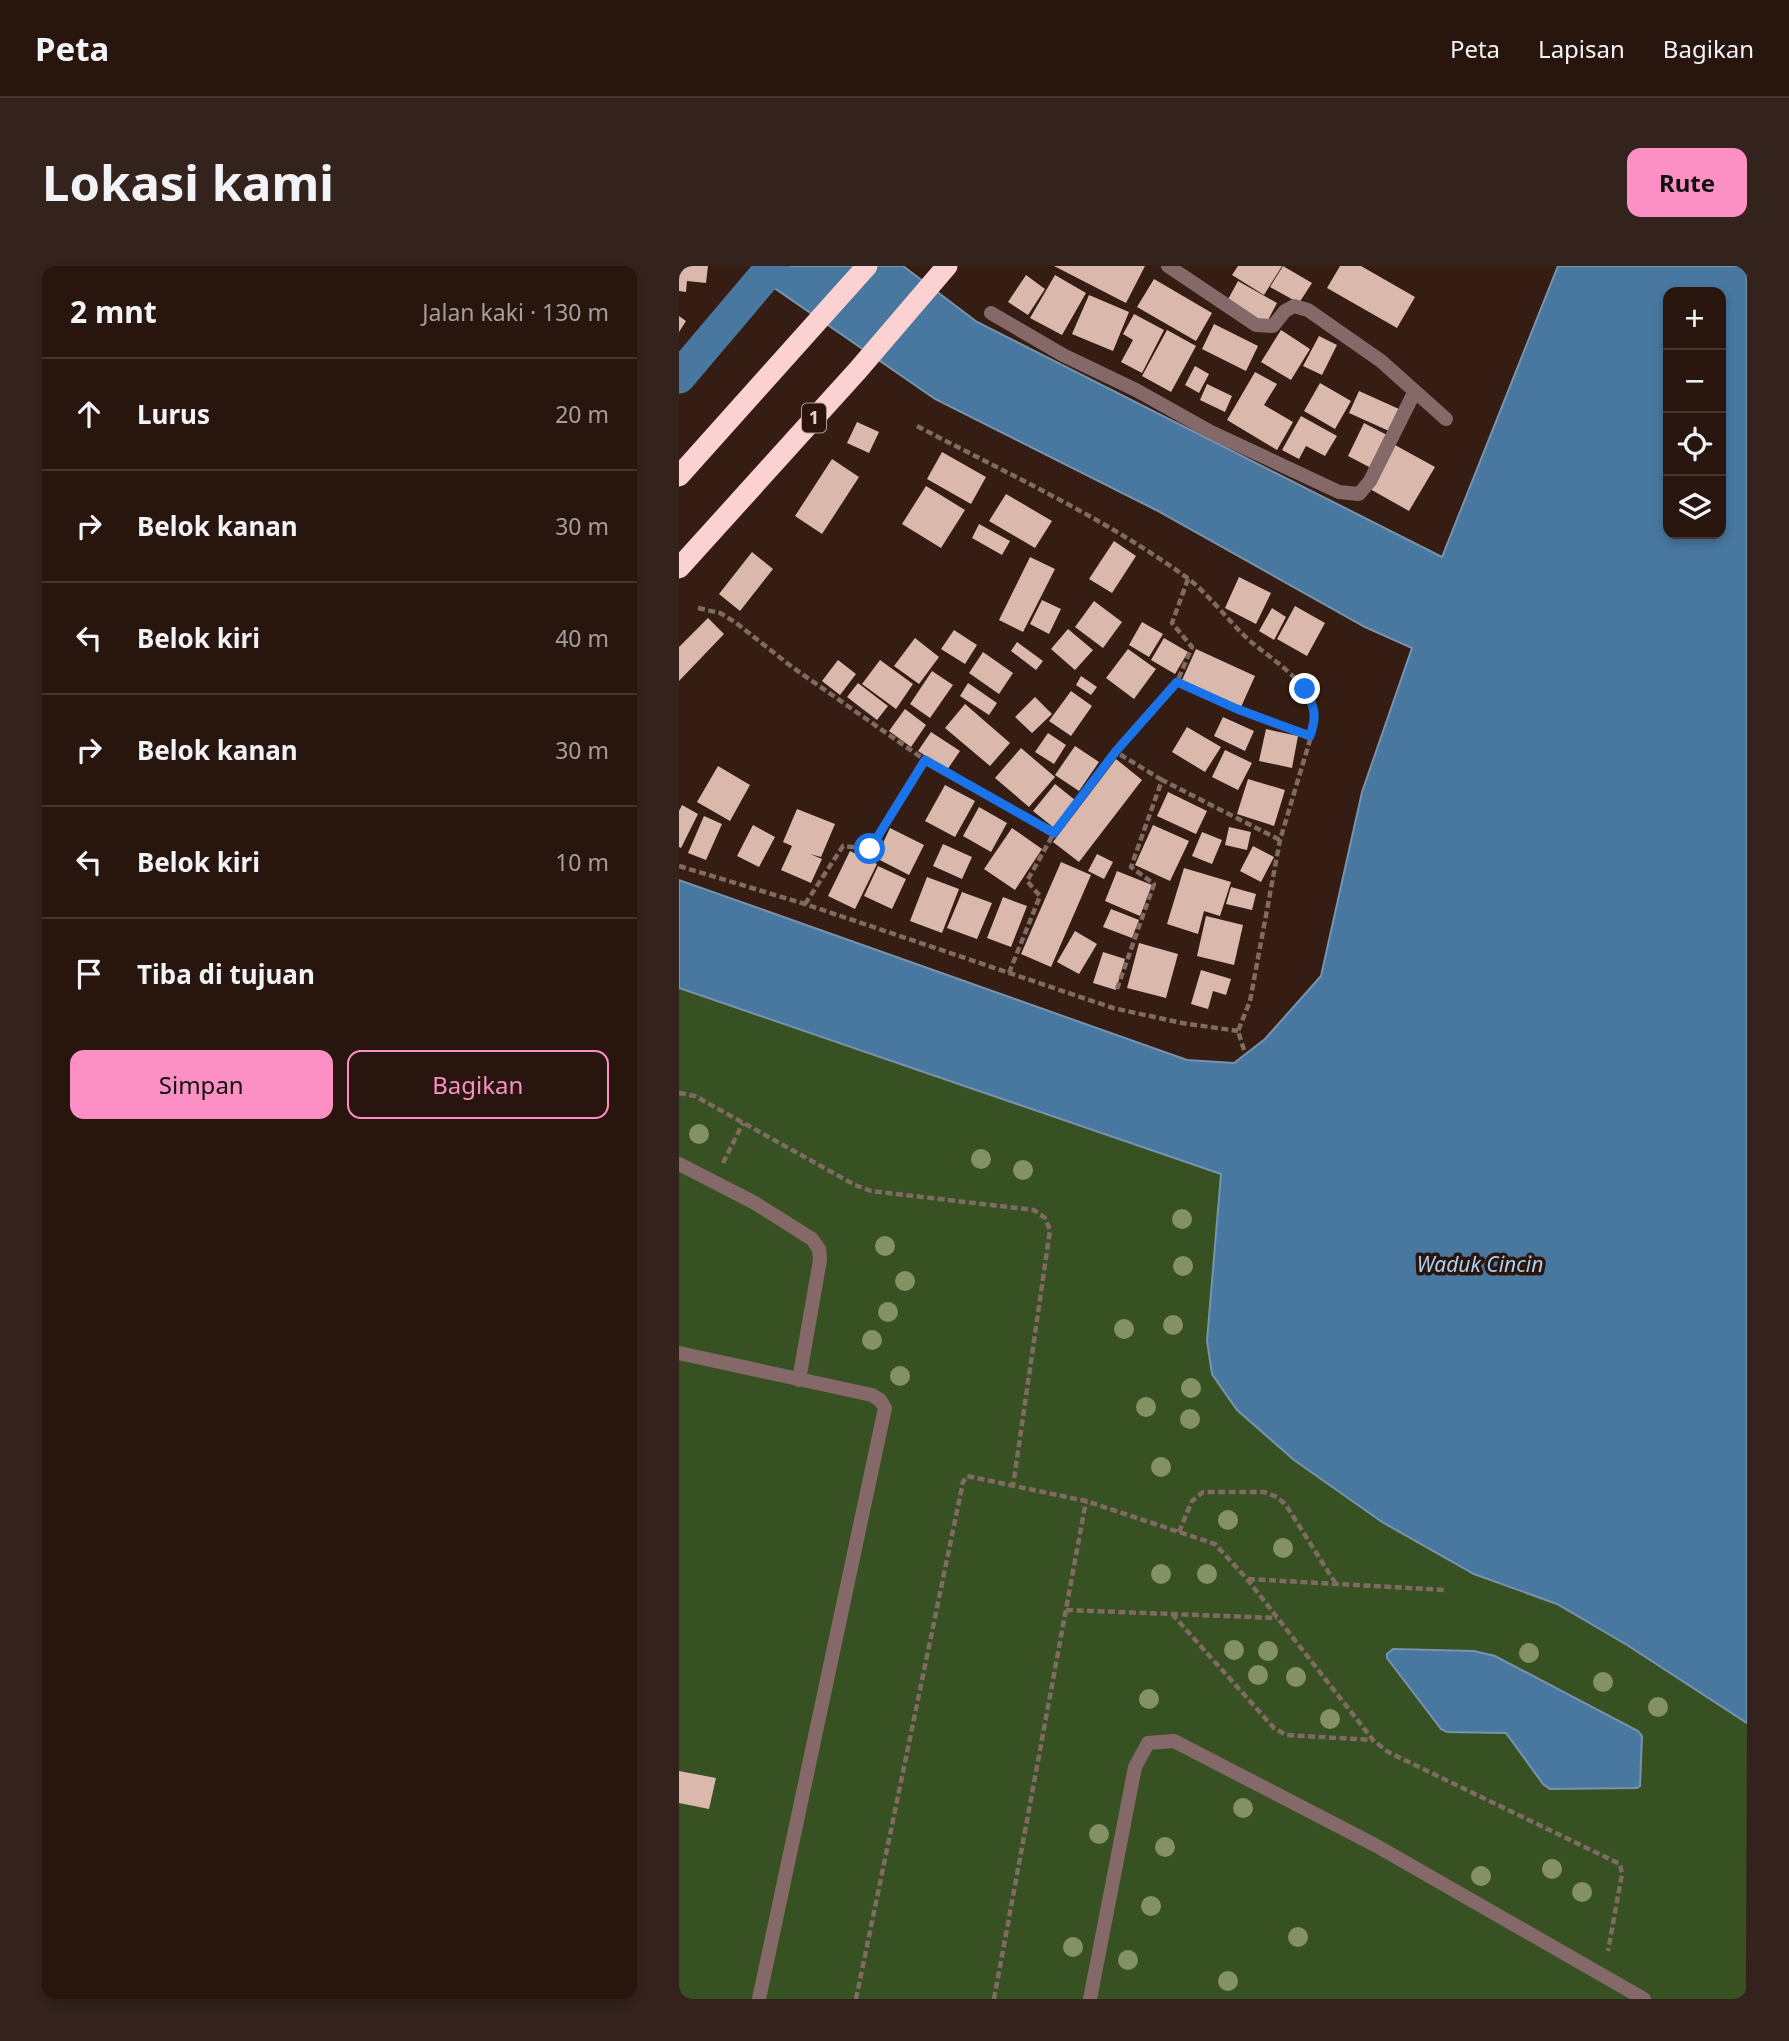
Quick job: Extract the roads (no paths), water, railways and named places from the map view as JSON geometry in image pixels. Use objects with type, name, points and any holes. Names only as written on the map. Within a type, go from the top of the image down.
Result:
[{"type":"highway","points":[[679,476],[867,266]]},
{"type":"highway","name":"1","points":[[679,568],[858,370],[947,266]]},
{"type":"street","points":[[1168,266],[1257,325],[1273,326],[1285,311],[1294,306],[1308,310],[1381,361],[1446,419]]},
{"type":"street","points":[[991,313],[1063,355],[1136,390],[1211,432],[1347,494],[1359,494],[1370,481],[1415,391]]},
{"type":"street","points":[[679,1164],[755,1203],[812,1239],[819,1249],[820,1259],[799,1380]]},
{"type":"street","points":[[679,1353],[872,1395],[880,1400],[885,1408],[759,1999]]},
{"type":"street","points":[[1090,1999],[1135,1768],[1148,1743],[1174,1741],[1375,1844],[1644,1999]]},
{"type":"water","name":"Waduk Cincin","points":[[754,266],[903,266],[977,322],[1442,557],[1558,266],[1747,266],[1747,1723],[1627,1645],[1557,1604],[1474,1574],[1382,1522],[1294,1460],[1237,1410],[1212,1374],[1207,1341],[1221,1174],[679,988],[679,880],[1187,1060],[1234,1063],[1265,1039],[1321,976],[1362,792],[1412,648],[1365,627],[1156,510],[935,399],[757,276]]},
{"type":"water","points":[[1393,1649],[1474,1651],[1495,1656],[1638,1731],[1642,1736],[1640,1786],[1550,1789],[1543,1784],[1506,1733],[1447,1732],[1441,1729],[1387,1658],[1387,1654]]},
{"type":"waterway","points":[[679,377],[773,266]]}]
